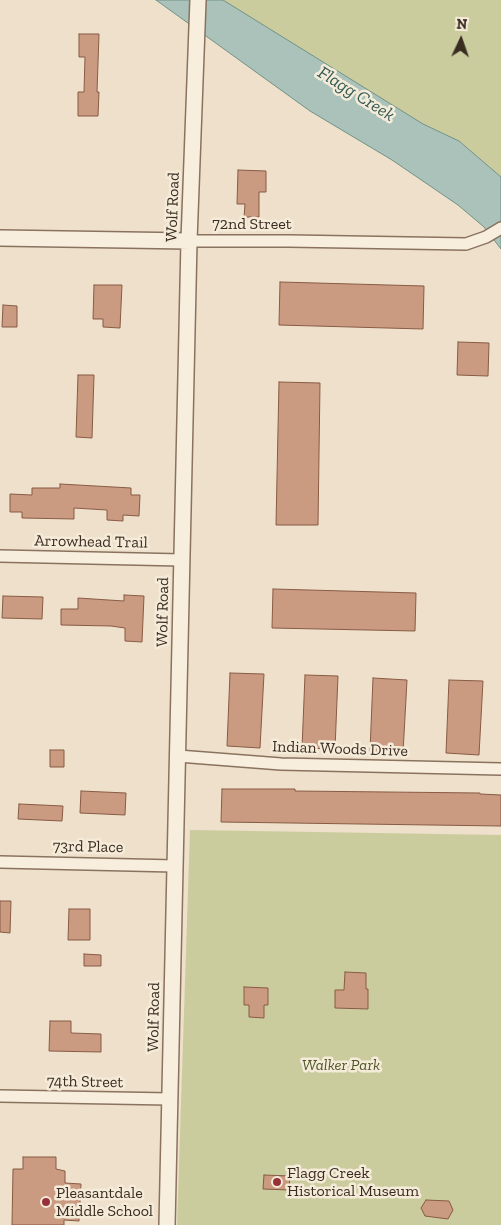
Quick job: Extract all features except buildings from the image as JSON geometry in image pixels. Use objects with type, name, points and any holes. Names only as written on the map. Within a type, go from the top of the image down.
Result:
[{"type":"street","name":"Wolf Road","points":[[167,1225],[189,241],[198,0]]},
{"type":"street","name":"72nd Street","points":[[0,238],[466,244],[486,237],[501,228]]},
{"type":"street","name":"Arrowhead Trail","points":[[0,556],[182,560]]},
{"type":"street","name":"Indian Woods Drive","points":[[178,756],[281,764],[501,769]]},
{"type":"street","name":"73rd Place","points":[[0,862],[175,866]]},
{"type":"street","name":"74th Street","points":[[0,1096],[170,1100]]},
{"type":"green space","points":[[223,0],[501,0],[501,177],[459,141],[423,124]]},
{"type":"green space","name":"Walker Park","points":[[190,830],[501,835],[501,1225],[177,1225]]},
{"type":"water","name":"Flagg Creek","points":[[156,0],[223,0],[423,124],[459,141],[501,177],[501,249],[484,227],[458,205],[392,160],[310,111]]},
{"type":"place","name":"Flagg Creek Historical Museum","points":[[277,1182]]},
{"type":"place","name":"Pleasantdale Middle School","points":[[46,1202]]}]
